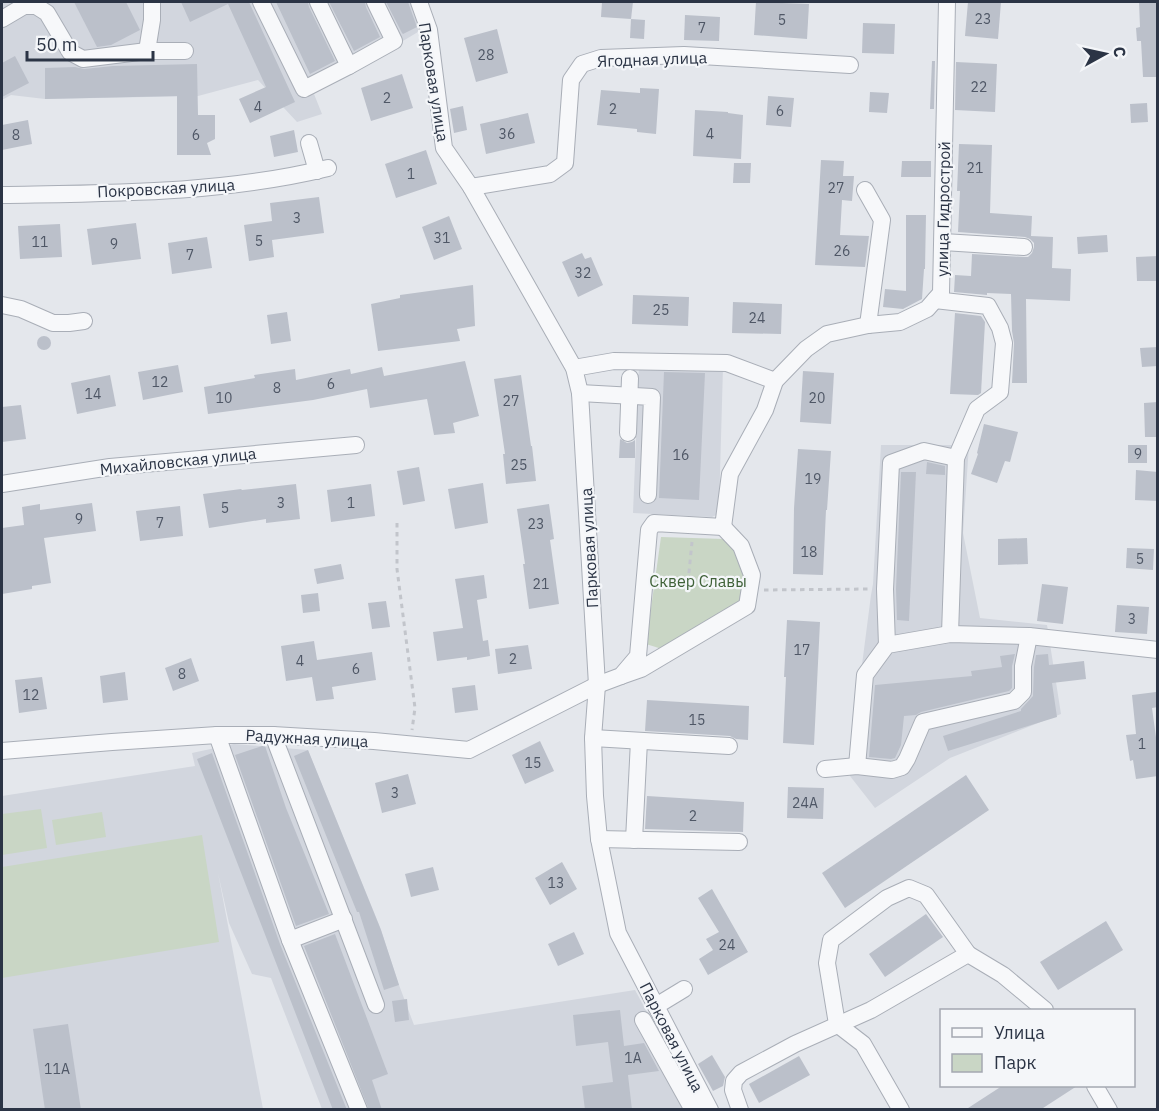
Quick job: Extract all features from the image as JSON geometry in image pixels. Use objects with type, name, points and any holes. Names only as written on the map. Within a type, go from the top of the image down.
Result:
[{"type":"street","points":[[147,51],[152,20],[152,2]]},
{"type":"street","points":[[261,2],[304,89],[394,41],[375,2]]},
{"type":"street","points":[[318,2],[349,66]]},
{"type":"street","name":"Парковая улица","points":[[419,2],[429,30],[444,148],[471,187],[574,368],[580,393],[597,685],[594,738],[595,796],[599,839],[618,933],[710,1110]]},
{"type":"street","name":"улица Гидрострой","points":[[723,527],[730,474],[765,410],[775,381],[806,349],[827,334],[868,325],[900,322],[927,309],[942,293],[947,2]]},
{"type":"street","points":[[2,19],[24,4],[36,6],[47,13],[70,52],[83,59],[147,51],[185,51]]},
{"type":"street","name":"Ягодная улица","points":[[471,187],[550,174],[565,163],[571,80],[582,64],[601,58],[684,54],[850,65]]},
{"type":"street","name":"Покровская улица","points":[[2,195],[226,186],[322,170],[309,143]]},
{"type":"street","points":[[865,190],[882,220],[868,325]]},
{"type":"street","points":[[943,242],[1024,247]]},
{"type":"street","points":[[935,300],[988,306],[1000,328],[1004,344],[1000,392],[977,409],[956,458],[950,634]]},
{"type":"street","points":[[2,305],[21,309],[53,322],[84,321]]},
{"type":"street","points":[[574,368],[614,361],[726,363],[775,381]]},
{"type":"street","points":[[628,433],[630,378]]},
{"type":"street","points":[[580,393],[652,397],[648,495]]},
{"type":"street","name":"Михайловская улица","points":[[2,484],[110,467],[356,445]]},
{"type":"street","points":[[857,766],[865,675],[887,645],[885,589],[891,463],[924,452],[956,458]]},
{"type":"street","points":[[597,685],[641,669],[747,606],[752,575],[741,546],[723,527],[654,523],[649,530],[638,656],[621,676]]},
{"type":"street","points":[[887,645],[950,634],[1029,636],[1158,650]]},
{"type":"street","points":[[825,769],[857,766],[892,770],[902,766],[907,759],[923,722],[1014,701],[1023,692],[1023,666],[1029,636]]},
{"type":"street","name":"Радужная улица","points":[[2,752],[217,735],[273,735],[470,750],[597,685]]},
{"type":"street","points":[[217,735],[290,940],[359,1110]]},
{"type":"street","points":[[273,735],[376,1005]]},
{"type":"street","points":[[594,738],[729,746]]},
{"type":"street","points":[[634,840],[639,741]]},
{"type":"street","points":[[599,839],[739,843]]},
{"type":"street","points":[[901,1110],[863,1044],[837,1024],[827,963],[831,940],[887,898],[909,888],[926,895],[968,954],[1003,975],[1043,1009]]},
{"type":"street","points":[[290,940],[344,919]]},
{"type":"street","points":[[740,1110],[733,1090],[734,1081],[741,1073],[795,1044],[871,1010],[968,954]]},
{"type":"street","points":[[656,1006],[684,989]]},
{"type":"street","points":[[643,1020],[693,1110]]},
{"type":"street","points":[[1096,1087],[1109,1110]]},
{"type":"path","points":[[397,523],[397,569],[415,708],[410,744]]},
{"type":"path","points":[[688,582],[693,525]]},
{"type":"path","points":[[750,590],[885,589]]},
{"type":"shaded area","points":[[2,2],[412,2],[423,29],[314,94],[322,114],[297,122],[258,80],[198,96],[45,99],[11,95],[2,100]]},
{"type":"shaded area","points":[[639,365],[723,367],[719,509],[712,517],[633,513]]},
{"type":"shaded area","points":[[881,445],[969,445],[963,533],[980,618],[1047,625],[1061,714],[950,758],[875,808],[850,776],[850,758],[873,584]]},
{"type":"shaded area","points":[[234,744],[308,750],[380,927],[414,1025],[635,990],[700,1109],[322,1109],[271,978],[252,974],[229,923],[218,873],[263,1109],[2,1110],[2,796],[195,766],[192,753]]},
{"type":"green space","name":"Сквер Славы","points":[[661,537],[724,539],[735,548],[746,577],[743,603],[662,649],[646,644]]},
{"type":"green space","points":[[41,809],[47,848],[2,855],[2,814]]},
{"type":"green space","points":[[102,812],[106,837],[56,845],[52,820]]},
{"type":"green space","points":[[202,835],[219,942],[2,978],[2,867]]},
{"type":"building","points":[[74,2],[126,2],[140,30],[111,45],[97,47]]},
{"type":"building","points":[[181,2],[249,2],[295,102],[250,123],[239,99],[266,87],[228,4],[190,22]]},
{"type":"building","points":[[276,2],[308,2],[335,61],[310,74]]},
{"type":"building","points":[[329,2],[365,2],[380,37],[354,51]]},
{"type":"building","points":[[386,2],[408,2],[417,27],[403,34]]},
{"type":"building","points":[[602,2],[633,2],[631,19],[601,17]]},
{"type":"building","points":[[756,2],[809,4],[807,39],[754,35]]},
{"type":"building","points":[[968,2],[1001,2],[998,39],[965,36]]},
{"type":"building","points":[[1139,2],[1158,2],[1158,77],[1143,77],[1141,41],[1137,41],[1136,28],[1140,27]]},
{"type":"building","points":[[685,15],[720,17],[719,41],[684,40]]},
{"type":"building","points":[[631,19],[645,20],[644,39],[630,38]]},
{"type":"building","points":[[863,23],[895,24],[894,54],[862,53]]},
{"type":"building","points":[[497,29],[508,73],[476,82],[464,38]]},
{"type":"building","points":[[15,56],[29,83],[2,97],[2,63]]},
{"type":"building","points":[[932,61],[935,61],[934,109],[930,109]]},
{"type":"building","points":[[956,62],[997,64],[995,112],[955,110]]},
{"type":"building","points":[[197,64],[198,115],[215,115],[215,139],[207,143],[211,155],[177,155],[177,96],[45,99],[45,68],[84,69]]},
{"type":"building","points":[[402,74],[413,108],[371,121],[361,88]]},
{"type":"building","points":[[640,88],[659,89],[656,134],[637,132],[637,129],[597,125],[601,90],[640,93]]},
{"type":"building","points":[[870,92],[889,93],[887,113],[869,112]]},
{"type":"building","points":[[768,96],[794,98],[791,127],[766,125]]},
{"type":"building","points":[[1147,103],[1148,122],[1131,123],[1130,104]]},
{"type":"building","points":[[463,106],[467,130],[454,133],[450,109]]},
{"type":"building","points":[[695,110],[743,115],[741,159],[693,156]]},
{"type":"building","points":[[528,113],[535,143],[486,154],[480,124]]},
{"type":"building","points":[[28,120],[32,144],[2,150],[2,125]]},
{"type":"building","points":[[294,130],[298,152],[274,157],[270,136]]},
{"type":"building","points":[[959,144],[992,145],[990,213],[1032,216],[1031,236],[1053,237],[1052,268],[1071,269],[1070,301],[1026,299],[1027,383],[1012,383],[1014,343],[1011,294],[987,293],[987,295],[954,292],[955,275],[971,276],[972,254],[1028,257],[1034,247],[1034,243],[1025,237],[958,232]]},
{"type":"building","points":[[426,150],[437,184],[396,198],[385,164]]},
{"type":"building","points":[[821,160],[844,161],[843,176],[854,176],[852,201],[842,200],[840,235],[869,236],[865,267],[815,265]]},
{"type":"building","points":[[902,161],[931,161],[931,177],[901,177]]},
{"type":"building","points":[[734,163],[751,163],[750,183],[733,183]]},
{"type":"building","points":[[319,197],[324,233],[272,240],[274,257],[249,261],[244,225],[272,221],[270,203]]},
{"type":"building","points":[[906,215],[926,215],[922,299],[903,309],[883,307],[885,289],[906,291]]},
{"type":"building","points":[[449,216],[462,249],[434,260],[422,227]]},
{"type":"building","points":[[136,223],[141,259],[92,265],[87,229]]},
{"type":"building","points":[[60,224],[62,257],[20,259],[18,226]]},
{"type":"building","points":[[1107,235],[1108,252],[1078,254],[1077,237]]},
{"type":"building","points":[[207,237],[212,268],[172,274],[168,243]]},
{"type":"building","points":[[582,253],[585,259],[591,257],[603,285],[578,297],[562,262]]},
{"type":"building","points":[[1158,256],[1158,281],[1137,281],[1136,257]]},
{"type":"building","points":[[473,285],[475,326],[457,329],[460,341],[378,351],[371,304],[400,298],[400,295]]},
{"type":"building","points":[[633,295],[689,297],[688,326],[632,324]]},
{"type":"building","points":[[733,302],[782,304],[781,334],[732,333]]},
{"type":"building","points":[[287,312],[291,341],[271,344],[267,315]]},
{"type":"building","points":[[955,313],[981,316],[985,322],[981,393],[978,395],[950,394]]},
{"type":"building","points":[[44,336],[49,338],[51,343],[49,348],[44,350],[39,348],[37,343],[39,338]]},
{"type":"building","points":[[1158,347],[1158,366],[1142,367],[1140,348]]},
{"type":"building","points":[[465,361],[479,416],[453,423],[455,433],[434,435],[427,399],[370,408],[367,389],[313,400],[208,414],[204,387],[255,378],[254,375],[295,369],[296,380],[350,369],[351,374],[382,367],[384,376]]},
{"type":"building","points":[[178,365],[183,392],[143,400],[138,372]]},
{"type":"building","points":[[803,371],[834,373],[831,424],[800,422]]},
{"type":"building","points":[[664,372],[705,373],[699,500],[659,498]]},
{"type":"building","points":[[110,375],[116,406],[77,414],[71,383]]},
{"type":"building","points":[[521,375],[536,481],[506,484],[503,454],[505,454],[494,379]]},
{"type":"building","points":[[1158,402],[1158,437],[1145,437],[1144,403]]},
{"type":"building","points":[[21,405],[26,439],[2,442],[2,407]]},
{"type":"building","points":[[984,424],[1018,432],[1010,462],[1005,461],[997,483],[971,474]]},
{"type":"building","points":[[620,439],[627,443],[635,440],[635,458],[619,458]]},
{"type":"building","points":[[1128,445],[1147,445],[1147,463],[1128,463]]},
{"type":"building","points":[[798,449],[831,451],[823,575],[793,574]]},
{"type":"building","points":[[927,462],[945,466],[945,475],[926,474]]},
{"type":"building","points":[[419,467],[425,501],[403,505],[397,471]]},
{"type":"building","points":[[1136,470],[1158,472],[1158,501],[1135,500]]},
{"type":"building","points":[[901,472],[916,472],[909,621],[897,620],[896,589]]},
{"type":"building","points":[[483,483],[488,523],[455,529],[448,489]]},
{"type":"building","points":[[296,484],[300,519],[266,523],[266,519],[209,528],[203,494]]},
{"type":"building","points":[[371,484],[375,516],[331,522],[327,490]]},
{"type":"building","points":[[92,503],[96,531],[44,538],[51,583],[2,594],[2,528],[24,525],[22,507],[40,504],[40,510]]},
{"type":"building","points":[[549,504],[554,539],[550,540],[559,604],[529,609],[517,509]]},
{"type":"building","points":[[180,506],[183,536],[140,541],[136,511]]},
{"type":"building","points":[[1027,538],[1028,564],[998,565],[998,539]]},
{"type":"building","points":[[1127,548],[1154,549],[1153,570],[1126,568]]},
{"type":"building","points":[[341,564],[344,579],[317,584],[314,569]]},
{"type":"building","points":[[484,575],[487,598],[477,600],[483,641],[488,640],[490,656],[467,660],[467,657],[437,661],[433,632],[463,628],[455,579]]},
{"type":"building","points":[[1042,584],[1068,587],[1063,624],[1037,621]]},
{"type":"building","points":[[318,593],[320,611],[303,613],[301,595]]},
{"type":"building","points":[[386,601],[390,627],[372,629],[368,603]]},
{"type":"building","points":[[1117,605],[1149,607],[1147,634],[1115,632]]},
{"type":"building","points":[[787,620],[820,622],[814,745],[783,743]]},
{"type":"building","points":[[314,641],[317,660],[372,652],[376,680],[332,687],[334,699],[316,701],[312,677],[286,681],[281,646]]},
{"type":"building","points":[[528,645],[532,669],[498,674],[495,649]]},
{"type":"building","points":[[1015,654],[1012,666],[1012,688],[1009,691],[916,715],[904,716],[901,745],[895,758],[869,757],[875,685],[972,676],[971,671],[1002,667],[1000,656]]},
{"type":"building","points":[[1048,654],[1049,665],[1084,661],[1086,679],[1052,683],[1057,717],[948,751],[943,736],[1021,711],[1033,696],[1036,655]]},
{"type":"building","points":[[191,658],[199,681],[173,691],[165,668]]},
{"type":"building","points":[[125,672],[128,700],[103,703],[100,676]]},
{"type":"building","points":[[42,677],[47,709],[19,713],[15,680]]},
{"type":"building","points":[[475,685],[478,710],[455,713],[452,688]]},
{"type":"building","points":[[1156,692],[1158,707],[1152,708],[1158,752],[1158,776],[1136,779],[1133,760],[1130,761],[1126,735],[1136,734],[1132,695]]},
{"type":"building","points":[[647,700],[749,706],[748,740],[730,736],[645,731]]},
{"type":"building","points":[[540,741],[554,771],[525,784],[512,755]]},
{"type":"building","points":[[265,746],[286,808],[329,914],[296,926],[235,755]]},
{"type":"building","points":[[308,750],[381,930],[399,985],[384,990],[359,912],[357,912],[294,756]]},
{"type":"building","points":[[212,753],[280,944],[347,1110],[333,1110],[197,759]]},
{"type":"building","points":[[408,774],[416,804],[382,813],[375,783]]},
{"type":"building","points":[[966,775],[989,810],[845,908],[822,873]]},
{"type":"building","points":[[788,787],[824,788],[823,819],[787,818]]},
{"type":"building","points":[[647,796],[744,802],[743,832],[645,829]]},
{"type":"building","points":[[562,862],[577,889],[550,905],[535,878]]},
{"type":"building","points":[[433,867],[439,890],[411,897],[405,874]]},
{"type":"building","points":[[712,889],[748,952],[708,975],[699,959],[713,950],[706,939],[719,932],[698,898]]},
{"type":"building","points":[[926,914],[943,937],[885,977],[869,954]]},
{"type":"building","points":[[1106,921],[1123,950],[1058,990],[1040,962]]},
{"type":"building","points":[[574,932],[584,954],[558,966],[548,944]]},
{"type":"building","points":[[335,934],[388,1074],[372,1080],[382,1110],[369,1110],[304,946]]},
{"type":"building","points":[[407,999],[409,1020],[395,1022],[392,1001]]},
{"type":"building","points":[[620,1010],[624,1046],[644,1043],[659,1071],[628,1075],[632,1110],[585,1110],[582,1086],[613,1082],[608,1042],[576,1046],[573,1015]]},
{"type":"building","points":[[68,1024],[81,1110],[45,1110],[33,1029]]},
{"type":"building","points":[[712,1055],[725,1077],[723,1086],[713,1091],[698,1064]]},
{"type":"building","points":[[799,1056],[810,1075],[759,1103],[749,1084]]},
{"type":"building","points":[[1000,1087],[1075,1087],[1040,1110],[965,1110]]}]
